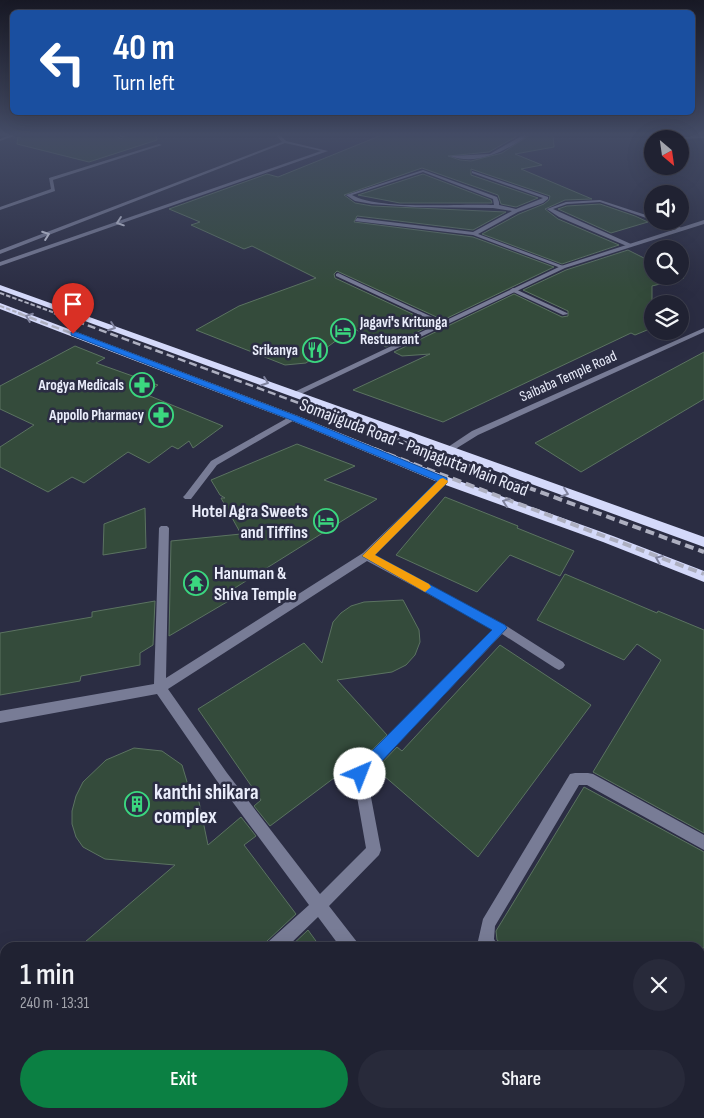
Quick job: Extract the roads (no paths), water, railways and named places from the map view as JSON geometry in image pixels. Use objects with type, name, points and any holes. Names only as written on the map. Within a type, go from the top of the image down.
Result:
[{"type":"highway","name":"Somajiguda Road - Panjagutta Main Road","points":[[0,287],[296,393],[446,452],[704,542]]},
{"type":"highway","name":"Somajiguda Road - Panjagutta Main Road","points":[[0,306],[294,418],[444,480],[608,539],[704,577]]},
{"type":"street","points":[[0,209],[53,190],[52,187]]},
{"type":"street","points":[[0,252],[171,187]]},
{"type":"street","points":[[0,264],[220,187]]},
{"type":"street","points":[[374,187],[348,195],[354,200],[392,205],[496,206],[516,211]]},
{"type":"street","points":[[465,187],[495,198],[498,202],[496,206]]},
{"type":"street","points":[[474,234],[516,211],[542,202],[546,198],[516,187]]},
{"type":"street","points":[[629,245],[549,209],[550,206],[600,201],[644,216]]},
{"type":"street","points":[[123,206],[130,209]]},
{"type":"street","points":[[137,211],[145,213]]},
{"type":"street","points":[[357,220],[474,234],[563,267]]},
{"type":"street","points":[[689,226],[704,222]]},
{"type":"street","points":[[296,393],[563,267],[677,230]]},
{"type":"street","points":[[338,275],[443,324]]},
{"type":"street","points":[[513,290],[565,314]]},
{"type":"street","name":"Saibaba Temple Road","points":[[446,452],[475,433],[704,330]]},
{"type":"street","points":[[188,497],[214,463],[294,418]]},
{"type":"street","points":[[0,717],[160,688],[367,556],[444,480]]},
{"type":"street","points":[[164,528],[160,688],[318,907],[346,942]]},
{"type":"street","points":[[367,556],[501,628],[559,665]]},
{"type":"street","points":[[280,942],[374,850],[360,774],[501,628]]},
{"type":"street","points":[[487,942],[488,924],[575,779],[588,779],[704,843]]},
{"type":"railway","points":[[0,293],[58,314]]},
{"type":"railway","points":[[0,306],[22,314]]},
{"type":"railway","points":[[18,313],[365,445]]},
{"type":"railway","points":[[54,313],[413,445]]},
{"type":"railway","points":[[361,444],[704,574]]},
{"type":"railway","points":[[409,444],[704,552]]},
{"type":"place","name":"Jagavi's Kritunga Restuarant","points":[[343,331]]},
{"type":"place","name":"Srikanya","points":[[315,350]]},
{"type":"place","name":"Arogya Medicals","points":[[142,385]]},
{"type":"place","name":"Appollo Pharmacy","points":[[161,415]]},
{"type":"place","name":"Hotel Agra Sweets and Tiffins","points":[[326,521]]},
{"type":"place","name":"Hanuman & Shiva Temple","points":[[196,583]]},
{"type":"place","name":"kanthi shikara complex","points":[[137,804]]}]
